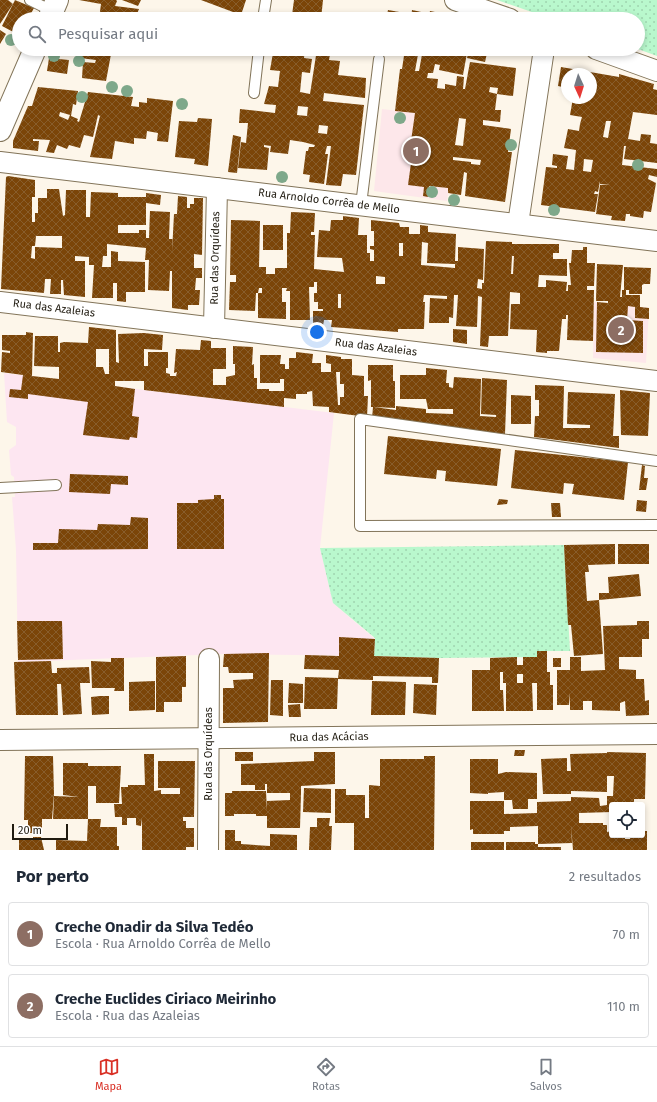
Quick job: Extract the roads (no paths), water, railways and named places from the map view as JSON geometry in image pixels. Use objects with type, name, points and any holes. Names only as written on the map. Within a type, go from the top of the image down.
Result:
[{"type":"street","points":[[455,0],[490,12]]},
{"type":"street","points":[[0,130],[32,56]]},
{"type":"street","points":[[518,224],[543,56]]},
{"type":"street","points":[[616,56],[657,70]]},
{"type":"street","name":"Rua Arnoldo Corrêa de Mello","points":[[0,162],[657,241]]},
{"type":"street","name":"Rua das Orquídeas","points":[[214,328],[217,188]]},
{"type":"street","name":"Rua das Azaleias","points":[[0,302],[657,381]]},
{"type":"street","name":"Rua das Orquídeas","points":[[208,850],[209,659]]},
{"type":"street","name":"Rua das Acácias","points":[[0,740],[657,734]]},
{"type":"lane","points":[[30,0],[53,10]]},
{"type":"lane","points":[[264,12],[266,0]]},
{"type":"lane","points":[[254,93],[258,56]]},
{"type":"lane","points":[[361,205],[379,59]]},
{"type":"lane","points":[[657,460],[360,419],[360,526],[657,524]]},
{"type":"lane","points":[[0,488],[56,486]]},
{"type":"place","name":"Creche Onadir da Silva Tedéo","points":[[416,151]]},
{"type":"place","name":"Creche Euclides Ciriaco Meirinho","points":[[621,330]]}]
